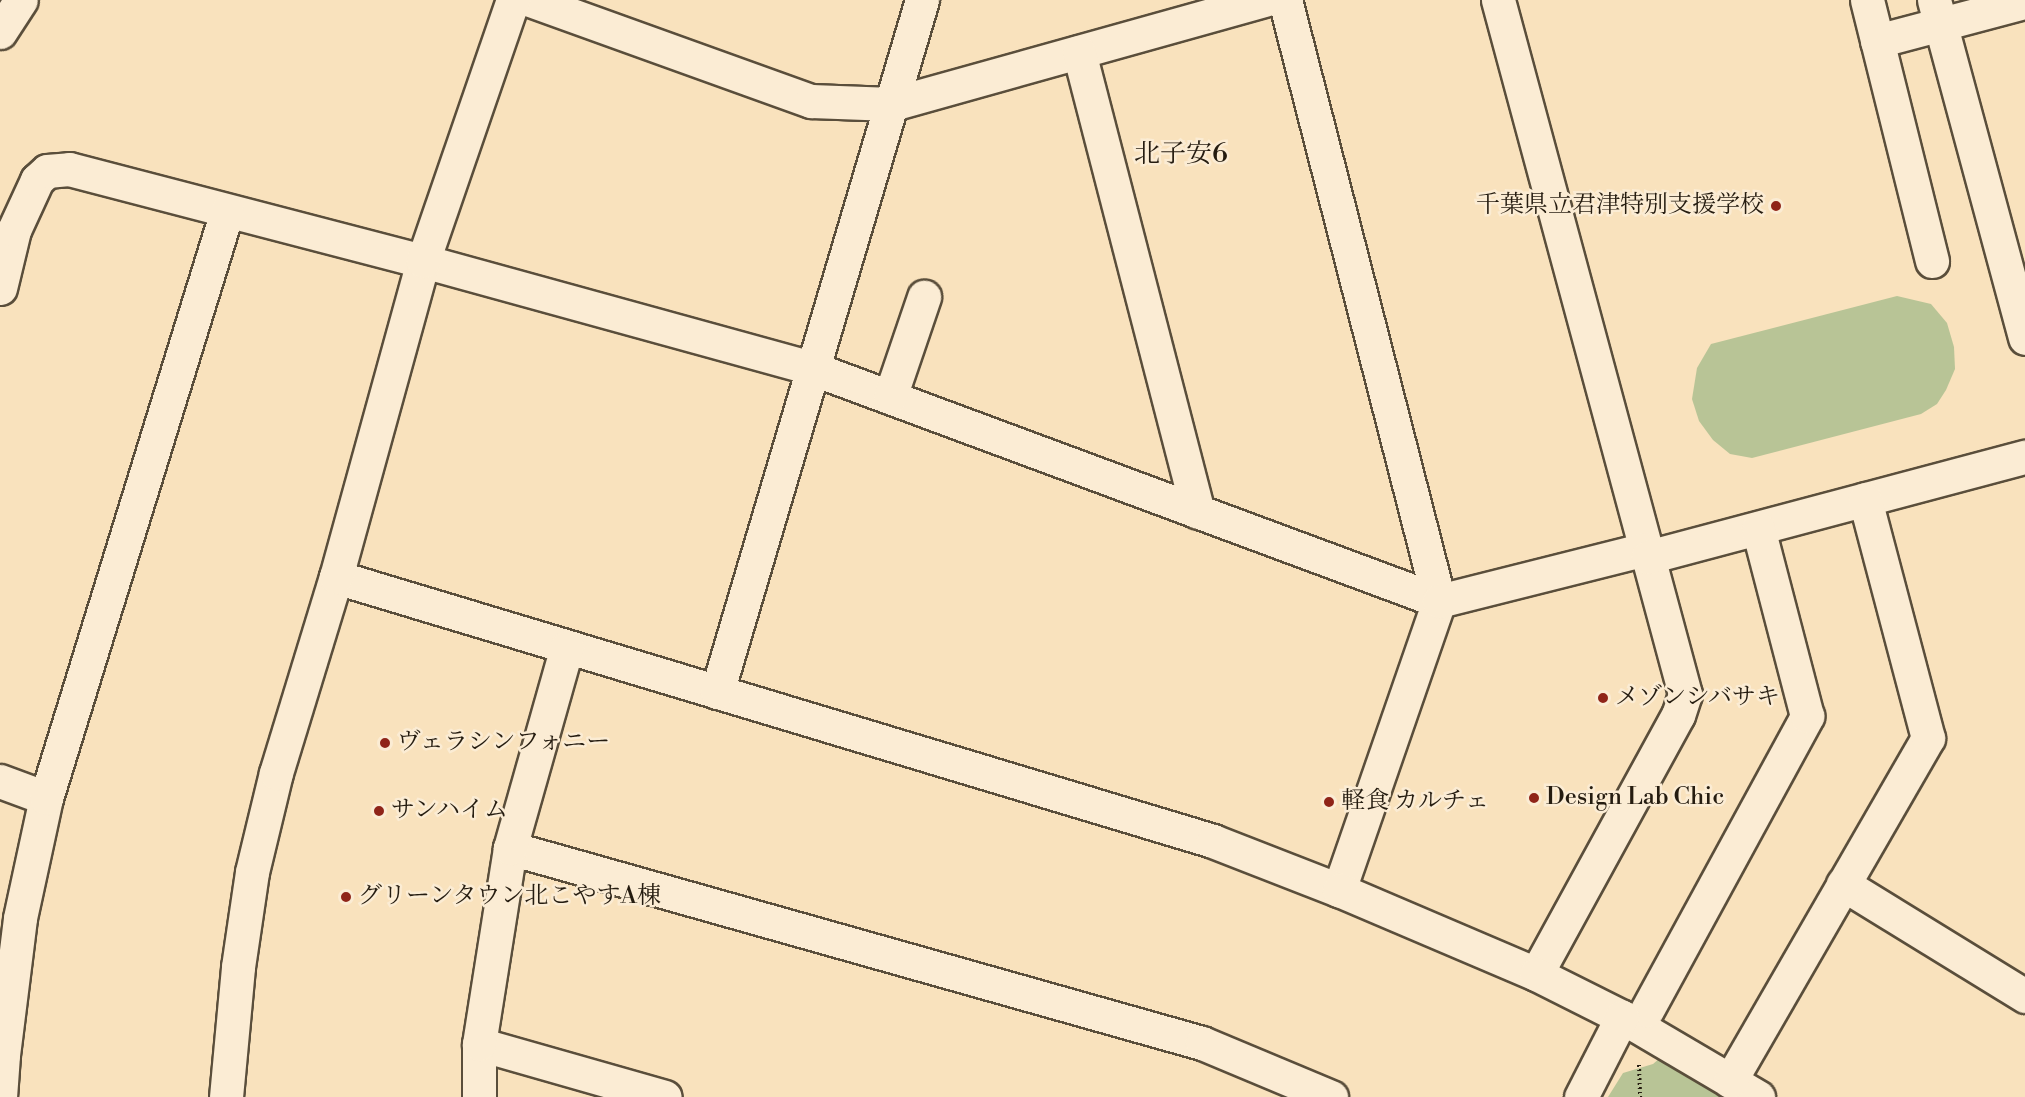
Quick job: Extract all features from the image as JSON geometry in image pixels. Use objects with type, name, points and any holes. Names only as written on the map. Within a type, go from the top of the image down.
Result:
[{"type":"street","points":[[0,32],[21,0]]},
{"type":"street","points":[[226,1097],[237,967],[252,872],[276,772],[336,577],[423,261],[513,0]]},
{"type":"street","points":[[530,0],[811,100],[892,105],[1265,0]]},
{"type":"street","points":[[717,692],[922,0]]},
{"type":"street","points":[[1286,0],[1439,602],[1340,890]]},
{"type":"street","points":[[1498,0],[1685,694],[1678,715],[1536,974]]},
{"type":"street","points":[[1867,0],[1932,261]]},
{"type":"street","points":[[1877,41],[1937,13],[2025,2]]},
{"type":"street","points":[[1937,13],[2025,338]]},
{"type":"street","points":[[1079,52],[1198,512]]},
{"type":"street","points":[[0,288],[14,230],[37,180],[47,171],[69,169],[423,261],[814,369],[1439,602],[1758,528],[2025,457]]},
{"type":"street","points":[[0,1097],[20,918],[46,798],[227,211]]},
{"type":"street","points":[[890,397],[924,297]]},
{"type":"street","points":[[1730,1081],[1928,738],[1865,499]]},
{"type":"street","points":[[1581,1097],[1634,1014],[1807,716],[1758,528]]},
{"type":"street","points":[[336,577],[1213,841],[1340,890],[1634,1014],[1730,1081],[1758,1097]]},
{"type":"street","points":[[479,1097],[479,1044],[510,848],[567,647]]},
{"type":"street","points":[[0,781],[46,798]]},
{"type":"street","points":[[510,848],[1202,1042],[1330,1097]]},
{"type":"street","points":[[1844,884],[2024,993]]},
{"type":"street","points":[[479,1044],[665,1097]]},
{"type":"path","points":[[1639,1056],[1640,1097]]},
{"type":"green space","points":[[1897,296],[1931,304],[1947,323],[1954,347],[1955,369],[1937,404],[1921,414],[1752,458],[1730,454],[1713,440],[1699,421],[1692,399],[1697,368],[1711,344]]},
{"type":"green space","points":[[1660,1058],[1735,1097],[1608,1097],[1623,1073],[1653,1064]]},
{"type":"place","name":"千葉県立君津特別支援学校","points":[[1776,206]]},
{"type":"place","name":"メゾンシバサキ","points":[[1603,698]]},
{"type":"place","name":"ヴェラシンフォニー","points":[[385,743]]},
{"type":"place","name":"Design Lab Chic","points":[[1534,798]]},
{"type":"place","name":"軽食 カルチェ","points":[[1329,802]]},
{"type":"place","name":"サンハイム","points":[[379,811]]},
{"type":"place","name":"グリーンタウン北こやすA棟","points":[[346,897]]},
{"type":"district","name":"北子安6","points":[[1181,155]]}]
